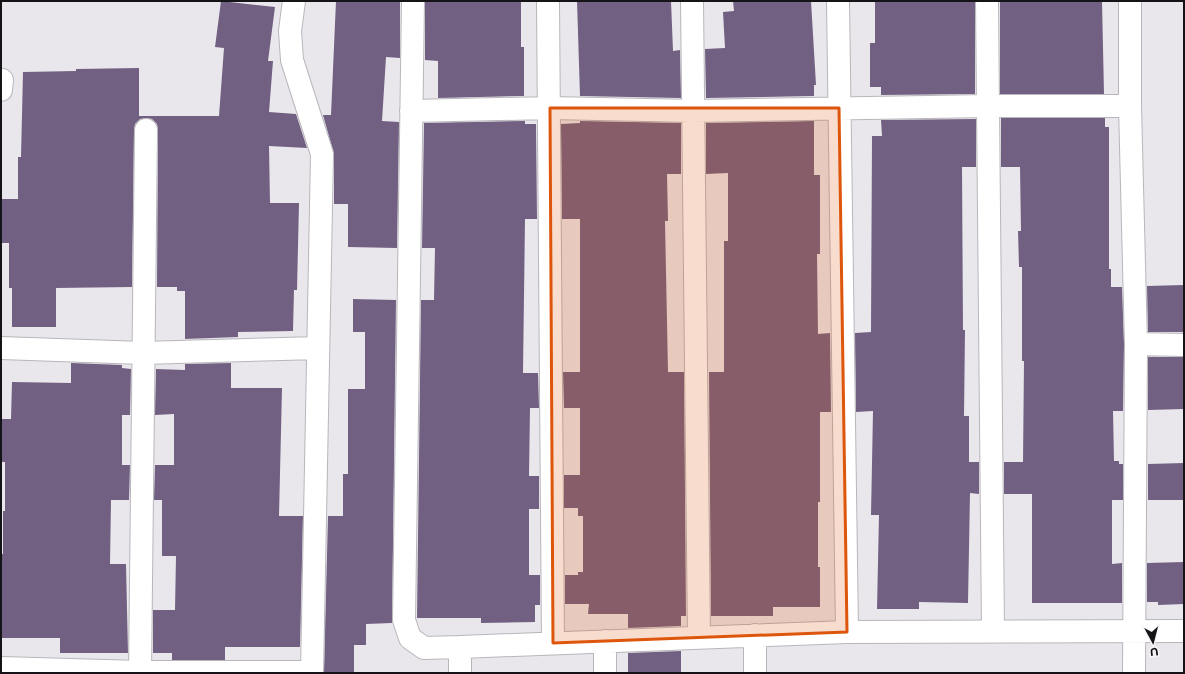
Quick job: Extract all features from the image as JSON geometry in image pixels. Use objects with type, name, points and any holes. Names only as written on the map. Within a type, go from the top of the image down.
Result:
[{"type":"street","points":[[1,668],[140,673],[312,672],[322,154],[292,60],[290,31],[294,1]]},
{"type":"street","points":[[413,1],[404,620],[410,638],[424,648],[847,632],[1184,631]]},
{"type":"street","points":[[548,1],[553,643]]},
{"type":"street","points":[[692,1],[698,638]]},
{"type":"street","points":[[838,1],[847,632]]},
{"type":"street","points":[[987,1],[993,632]]},
{"type":"street","points":[[1130,1],[1130,106],[1136,344],[1134,673]]},
{"type":"street","points":[[411,111],[550,108],[694,110],[988,106],[1130,106]]},
{"type":"street","points":[[140,673],[146,130]]},
{"type":"street","points":[[1136,344],[1184,345]]},
{"type":"street","points":[[1,348],[143,353],[318,348]]},
{"type":"street","points":[[754,673],[755,636]]},
{"type":"street","points":[[605,641],[605,673]]},
{"type":"street","points":[[460,647],[460,673]]},
{"type":"highlighted area","points":[[550,108],[839,108],[847,632],[553,643]]},
{"type":"building","points":[[221,1],[275,7],[268,61],[273,61],[269,112],[296,114],[307,148],[269,146],[270,203],[299,203],[297,290],[294,290],[293,331],[238,332],[238,337],[185,339],[185,291],[177,291],[177,287],[157,287],[158,130],[157,124],[152,119],[147,118],[140,119],[135,124],[134,130],[132,287],[56,288],[56,327],[12,327],[12,288],[9,288],[9,243],[1,243],[1,199],[18,199],[18,157],[21,157],[23,72],[139,68],[139,116],[219,116],[224,48],[215,47]]},
{"type":"building","points":[[336,1],[400,1],[400,58],[386,57],[382,121],[399,122],[397,248],[348,247],[348,204],[334,204],[334,154],[323,115],[331,115]]},
{"type":"building","points":[[425,1],[521,2],[521,47],[524,47],[524,96],[438,98],[438,61],[425,60]]},
{"type":"building","points":[[577,1],[671,1],[673,51],[680,50],[681,98],[580,96]]},
{"type":"building","points":[[733,1],[811,1],[816,85],[814,85],[814,96],[706,98],[705,49],[725,48],[723,12],[734,11]]},
{"type":"building","points":[[875,1],[975,1],[975,94],[881,95],[881,87],[870,87],[870,43],[875,43]]},
{"type":"building","points":[[1000,1],[1102,1],[1104,94],[1000,94]]},
{"type":"building","points":[[1001,118],[1105,118],[1105,127],[1109,127],[1109,269],[1111,269],[1111,287],[1122,287],[1124,344],[1123,411],[1113,411],[1114,461],[1119,461],[1119,464],[1123,464],[1123,500],[1112,500],[1112,564],[1122,563],[1122,603],[1032,603],[1032,494],[1004,494],[1004,462],[1023,462],[1024,361],[1022,361],[1022,267],[1019,267],[1018,231],[1021,231],[1020,167],[1001,167]]},
{"type":"building","points":[[976,119],[976,167],[962,167],[963,330],[965,330],[964,416],[969,416],[969,462],[979,462],[979,494],[970,493],[968,603],[919,602],[919,609],[877,609],[879,515],[871,515],[873,411],[856,412],[855,333],[871,332],[872,136],[882,136],[881,120]]},
{"type":"building","points":[[525,121],[525,124],[536,124],[537,219],[525,219],[523,373],[538,373],[539,408],[530,408],[529,476],[539,476],[539,509],[529,509],[529,575],[540,575],[540,605],[535,605],[535,622],[481,623],[481,618],[417,618],[421,300],[434,300],[435,248],[422,248],[424,123]]},
{"type":"building","points":[[580,121],[681,123],[681,174],[667,174],[668,221],[665,221],[668,372],[684,372],[686,616],[681,616],[681,626],[628,628],[628,614],[588,614],[589,604],[565,604],[565,575],[578,575],[578,572],[583,572],[583,516],[578,516],[578,508],[564,508],[564,475],[580,475],[580,408],[564,408],[563,372],[580,372],[580,219],[562,219],[561,124],[580,123]]},
{"type":"building","points":[[814,121],[814,175],[820,175],[820,254],[817,254],[818,334],[830,333],[831,412],[820,412],[818,567],[820,567],[820,607],[773,607],[773,616],[711,616],[709,372],[724,372],[724,241],[728,241],[728,173],[706,174],[706,123]]},
{"type":"building","points":[[1184,285],[1184,332],[1148,332],[1147,286]]},
{"type":"building","points":[[353,299],[396,300],[392,623],[366,624],[366,645],[354,645],[354,673],[324,673],[328,516],[343,516],[343,474],[348,474],[348,389],[365,389],[365,332],[353,332]]},
{"type":"building","points":[[1148,357],[1184,357],[1184,409],[1148,410]]},
{"type":"building","points":[[71,363],[122,365],[122,368],[131,369],[130,415],[122,415],[122,465],[130,465],[129,500],[111,500],[110,564],[126,564],[128,653],[60,653],[60,638],[1,638],[1,554],[3,554],[3,511],[5,511],[5,462],[1,462],[1,419],[11,419],[12,382],[71,383]]},
{"type":"building","points":[[231,363],[231,388],[282,388],[279,516],[303,516],[300,647],[225,647],[225,660],[172,660],[172,653],[153,653],[153,610],[175,610],[176,556],[162,556],[162,500],[154,500],[155,465],[174,465],[174,414],[155,415],[156,369],[185,370],[185,364]]},
{"type":"building","points":[[1184,463],[1184,500],[1148,500],[1148,464]]},
{"type":"building","points":[[1184,562],[1184,604],[1158,605],[1158,602],[1147,602],[1147,563]]},
{"type":"building","points":[[681,651],[681,673],[628,673],[628,653]]}]
